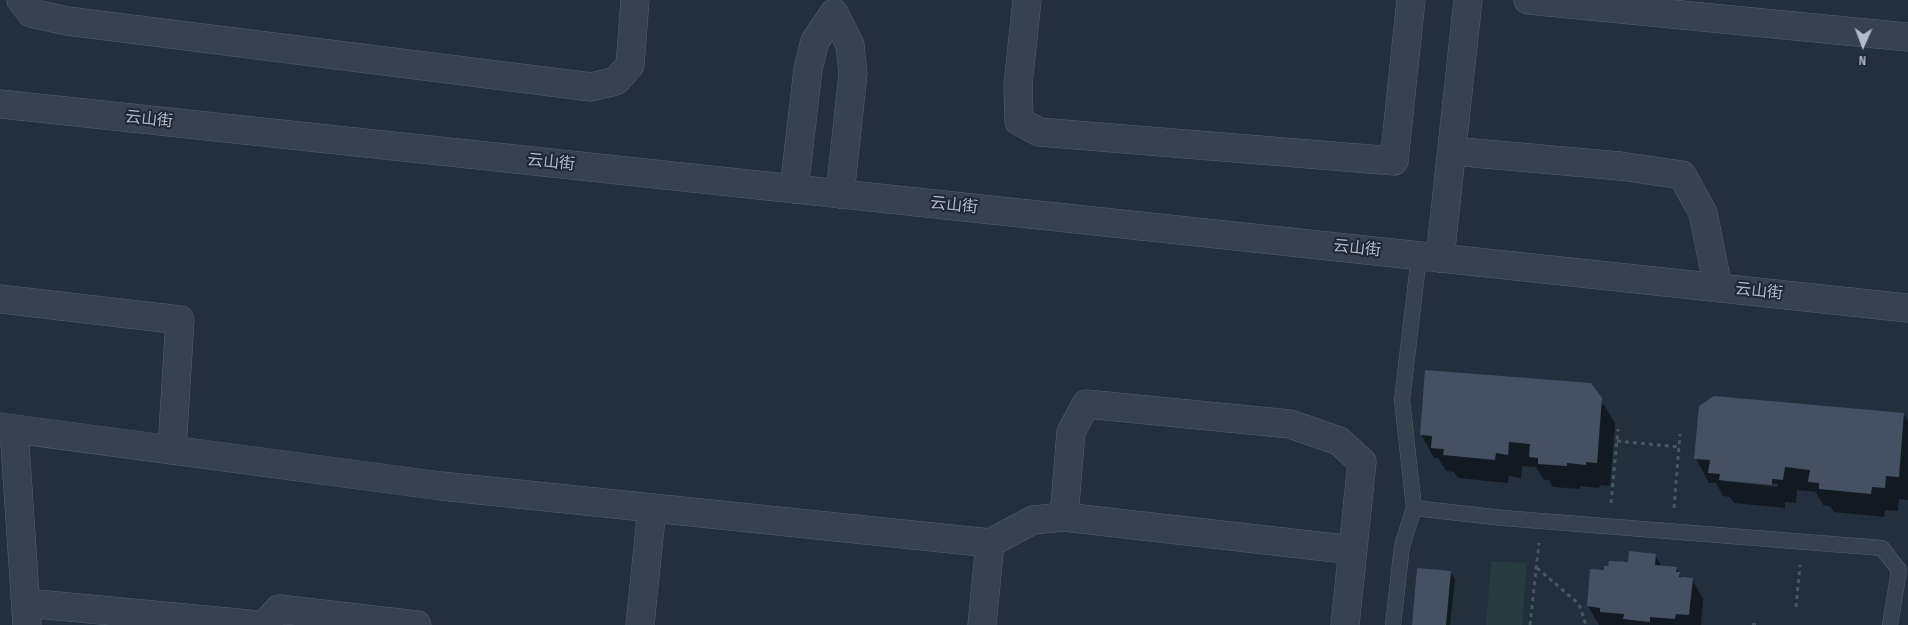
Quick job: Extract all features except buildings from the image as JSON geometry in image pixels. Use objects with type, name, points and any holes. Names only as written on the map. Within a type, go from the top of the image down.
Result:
[{"type":"street","points":[[21,0],[31,13],[67,21],[591,87],[616,81],[630,65],[635,0]]},
{"type":"street","points":[[1027,0],[1018,85],[1019,121],[1039,132],[1394,160],[1411,0]]},
{"type":"street","points":[[1430,257],[1452,151],[1468,0]]},
{"type":"street","points":[[1528,0],[1908,37]]},
{"type":"street","points":[[794,189],[808,69],[815,41],[835,6]]},
{"type":"street","points":[[835,6],[850,45],[854,74],[840,194]]},
{"type":"street","name":"云山街","points":[[0,104],[1908,308]]},
{"type":"street","points":[[1452,151],[1620,166],[1682,175],[1704,213],[1718,288]]},
{"type":"street","points":[[0,299],[180,320],[172,449]]},
{"type":"street","points":[[1064,517],[1070,432],[1086,404],[1290,424],[1339,441],[1362,462],[1345,625]]},
{"type":"street","points":[[259,625],[26,614],[7,428],[441,486],[990,543],[1032,520],[1064,517],[1353,550]]},
{"type":"street","points":[[640,625],[652,508]]},
{"type":"street","points":[[982,625],[990,543]]},
{"type":"street","points":[[264,625],[279,609],[417,625]]},
{"type":"lane","points":[[1393,625],[1402,546],[1414,508],[1402,400],[1430,257]]},
{"type":"lane","points":[[1414,508],[1882,548],[1899,570],[1890,625]]},
{"type":"path","points":[[1609,526],[1618,429]]},
{"type":"path","points":[[1672,531],[1680,434]]},
{"type":"path","points":[[1617,441],[1680,447]]},
{"type":"path","points":[[1530,625],[1541,520]]},
{"type":"path","points":[[1796,607],[1802,542]]},
{"type":"path","points":[[1536,568],[1579,604],[1586,625]]},
{"type":"path","points":[[1752,625],[1757,624]]},
{"type":"green space","points":[[1491,561],[1527,563],[1522,625],[1486,625]]}]
